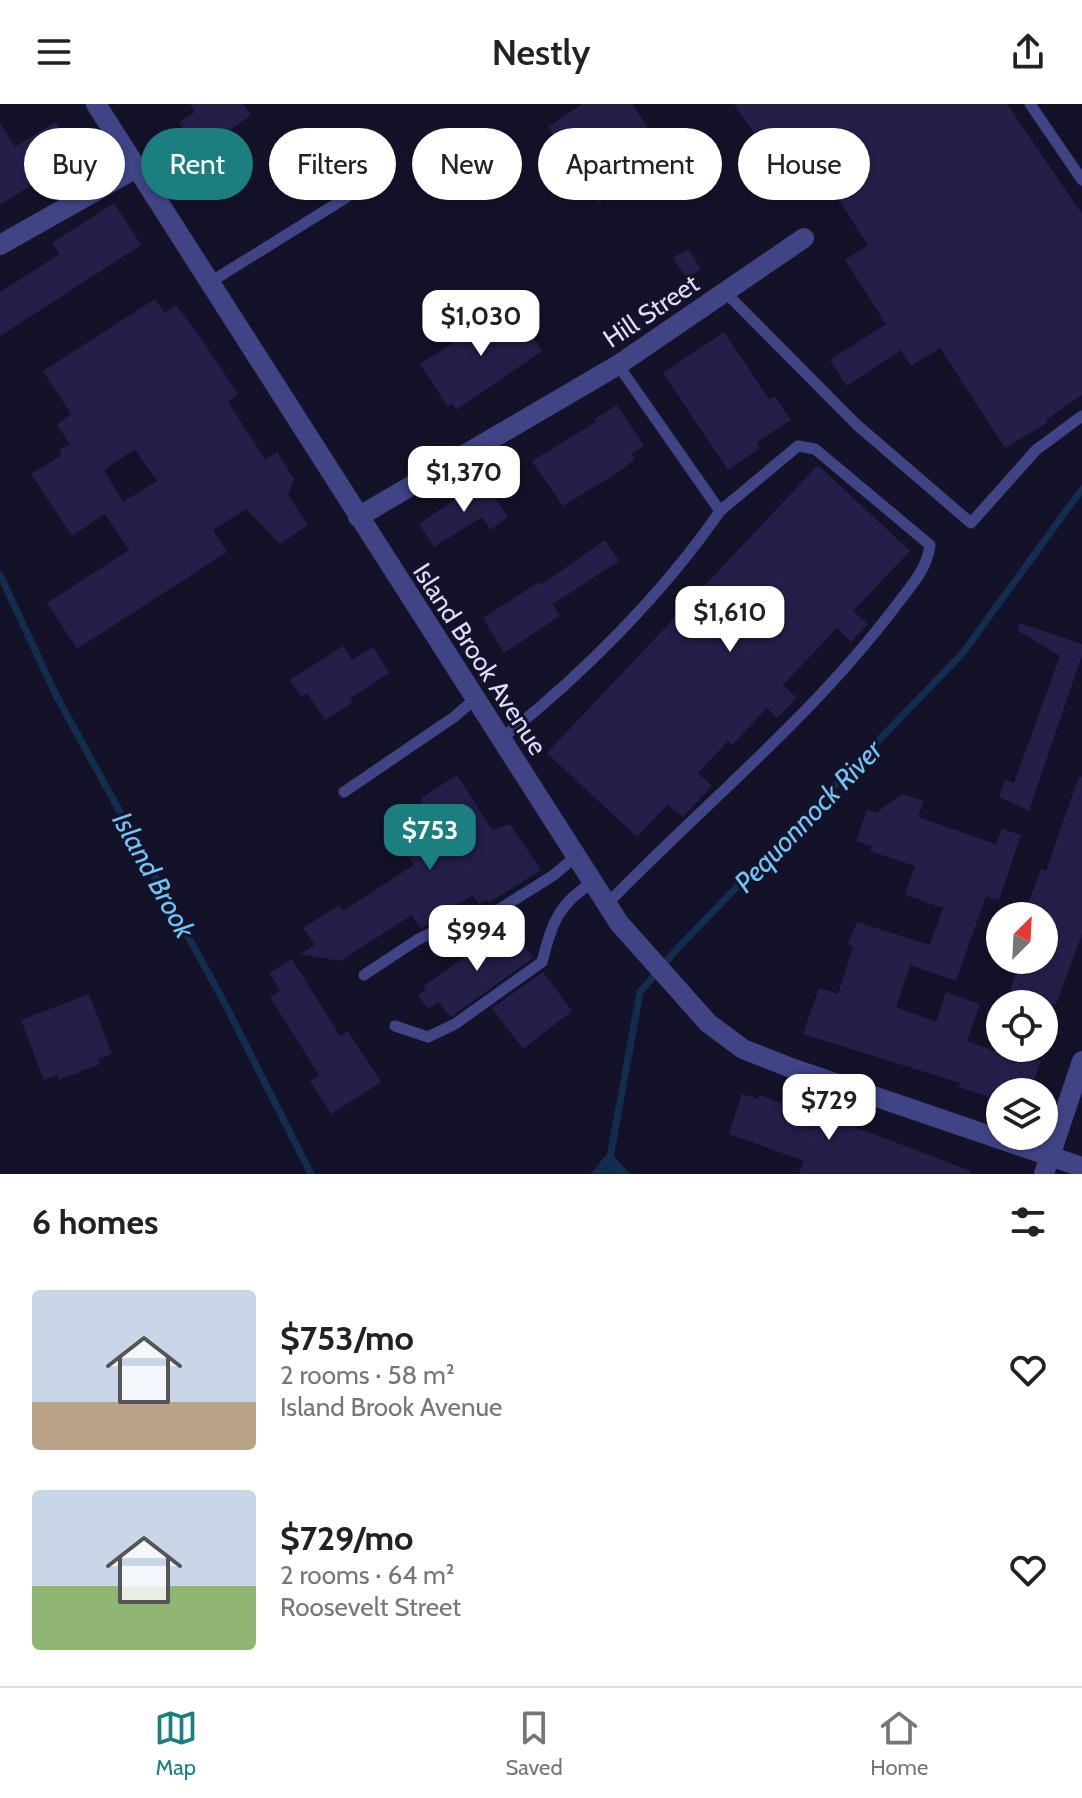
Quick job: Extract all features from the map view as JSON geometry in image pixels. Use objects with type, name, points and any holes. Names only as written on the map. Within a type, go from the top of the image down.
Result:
[{"type":"street","name":"Island Brook Avenue","points":[[96,104],[212,281],[358,517],[607,904],[708,1023],[743,1049],[794,1069],[1048,1165],[1082,1167]]},
{"type":"street","points":[[0,245],[138,167]]},
{"type":"street","name":"Hill Street","points":[[358,517],[618,365],[804,238]]},
{"type":"street","points":[[1048,1165],[1082,1061]]},
{"type":"lane","points":[[1030,104],[1082,180]]},
{"type":"lane","points":[[212,281],[342,200]]},
{"type":"lane","points":[[725,292],[857,425],[971,523],[1036,450],[1082,416]]},
{"type":"lane","points":[[618,365],[720,511]]},
{"type":"lane","points":[[501,739],[615,635],[704,535],[720,511],[798,446],[815,449],[930,545],[928,562],[870,640],[733,783],[607,904]]},
{"type":"lane","points":[[344,792],[454,717],[475,699]]},
{"type":"lane","points":[[364,975],[449,924],[482,920],[554,875],[576,856]]},
{"type":"lane","points":[[395,1026],[428,1037],[455,1024],[542,962],[551,925],[570,896],[593,882]]},
{"type":"water","points":[[609,1151],[630,1174],[591,1174]]},
{"type":"building","points":[[190,104],[243,104],[251,115],[233,128],[183,128],[179,122],[195,112]]},
{"type":"building","points":[[582,104],[632,104],[648,128],[549,128]]},
{"type":"building","points":[[734,104],[1007,104],[1082,214],[1082,395],[1047,419],[1047,423],[1005,448],[940,348],[911,366],[901,350],[847,386],[830,360],[886,324],[845,260],[868,245],[838,200],[870,200],[870,128],[750,128]]},
{"type":"building","points":[[55,122],[59,128],[45,128]]},
{"type":"building","points":[[0,123],[15,147],[24,141],[24,190],[0,205]]},
{"type":"building","points":[[114,203],[141,245],[0,336],[0,292],[60,254],[52,243]]},
{"type":"building","points":[[688,249],[701,269],[686,278],[673,258]]},
{"type":"building","points":[[155,299],[164,313],[176,305],[238,394],[228,402],[265,459],[277,452],[294,479],[288,495],[308,525],[280,544],[246,509],[213,530],[227,552],[77,649],[47,603],[129,550],[105,514],[72,536],[31,474],[62,455],[59,450],[70,444],[57,425],[71,414],[43,371]],"holes":[[[135,449],[157,481],[123,502],[104,470]]]},
{"type":"building","points":[[513,305],[542,351],[456,410],[452,404],[448,407],[420,364]]},
{"type":"building","points":[[724,332],[769,399],[775,396],[791,420],[757,442],[760,448],[728,470],[663,373]]},
{"type":"building","points":[[617,405],[644,446],[631,454],[635,459],[620,471],[563,506],[532,461],[596,422],[595,419]]},
{"type":"building","points":[[818,465],[910,551],[853,611],[868,624],[851,642],[837,628],[783,685],[797,698],[777,718],[767,708],[732,745],[728,741],[698,773],[712,786],[683,817],[667,805],[637,837],[547,753]]},
{"type":"building","points":[[483,480],[508,517],[490,530],[482,517],[434,547],[419,524]]},
{"type":"building","points":[[605,540],[619,561],[553,604],[560,616],[504,653],[483,618],[539,582],[541,585]]},
{"type":"building","points":[[1020,623],[1082,644],[1082,655],[1029,811],[999,797],[1005,780],[1014,783],[1060,656],[1017,630]]},
{"type":"building","points":[[343,646],[352,660],[373,647],[389,673],[325,720],[307,693],[301,697],[290,680]]},
{"type":"building","points":[[457,775],[492,830],[510,824],[541,870],[490,902],[486,900],[479,904],[473,895],[421,929],[412,915],[340,961],[300,954],[315,945],[303,928],[339,905],[343,911],[414,865],[386,823],[423,802],[421,798]]},
{"type":"building","points":[[1079,776],[1082,777],[1082,934],[1058,999],[1058,990],[1010,990],[1016,974],[1058,974],[1058,902],[1029,902],[1041,869],[1046,871]]},
{"type":"building","points":[[902,794],[924,801],[918,817],[996,844],[1002,829],[1021,835],[999,900],[986,896],[956,981],[910,965],[896,1007],[936,1022],[946,992],[980,1004],[967,1041],[986,1048],[986,1062],[1041,1062],[1035,1078],[986,1078],[986,1096],[959,1087],[960,1083],[803,1034],[819,988],[838,994],[853,947],[848,944],[857,922],[930,945],[943,908],[905,895],[915,866],[870,851],[872,846],[856,841],[867,810],[876,813]]},
{"type":"building","points":[[509,925],[533,958],[451,1017],[438,1002],[428,1009],[418,995],[426,989],[424,986]]},
{"type":"building","points":[[292,959],[340,1036],[348,1031],[381,1082],[331,1114],[310,1081],[319,1075],[270,997],[280,991],[269,973]]},
{"type":"building","points":[[543,972],[572,1011],[523,1049],[492,1008]]},
{"type":"building","points":[[89,994],[112,1054],[98,1059],[100,1064],[59,1080],[57,1075],[44,1080],[21,1020]]},
{"type":"building","points":[[742,1094],[758,1099],[759,1095],[863,1130],[971,1171],[970,1174],[799,1174],[804,1161],[729,1134]]},
{"type":"waterway","name":"Pequonnock River","points":[[607,1174],[640,992],[676,950],[962,654],[1082,489]]},
{"type":"waterway","name":"Island Brook","points":[[0,575],[57,697],[223,1000],[311,1174]]}]
